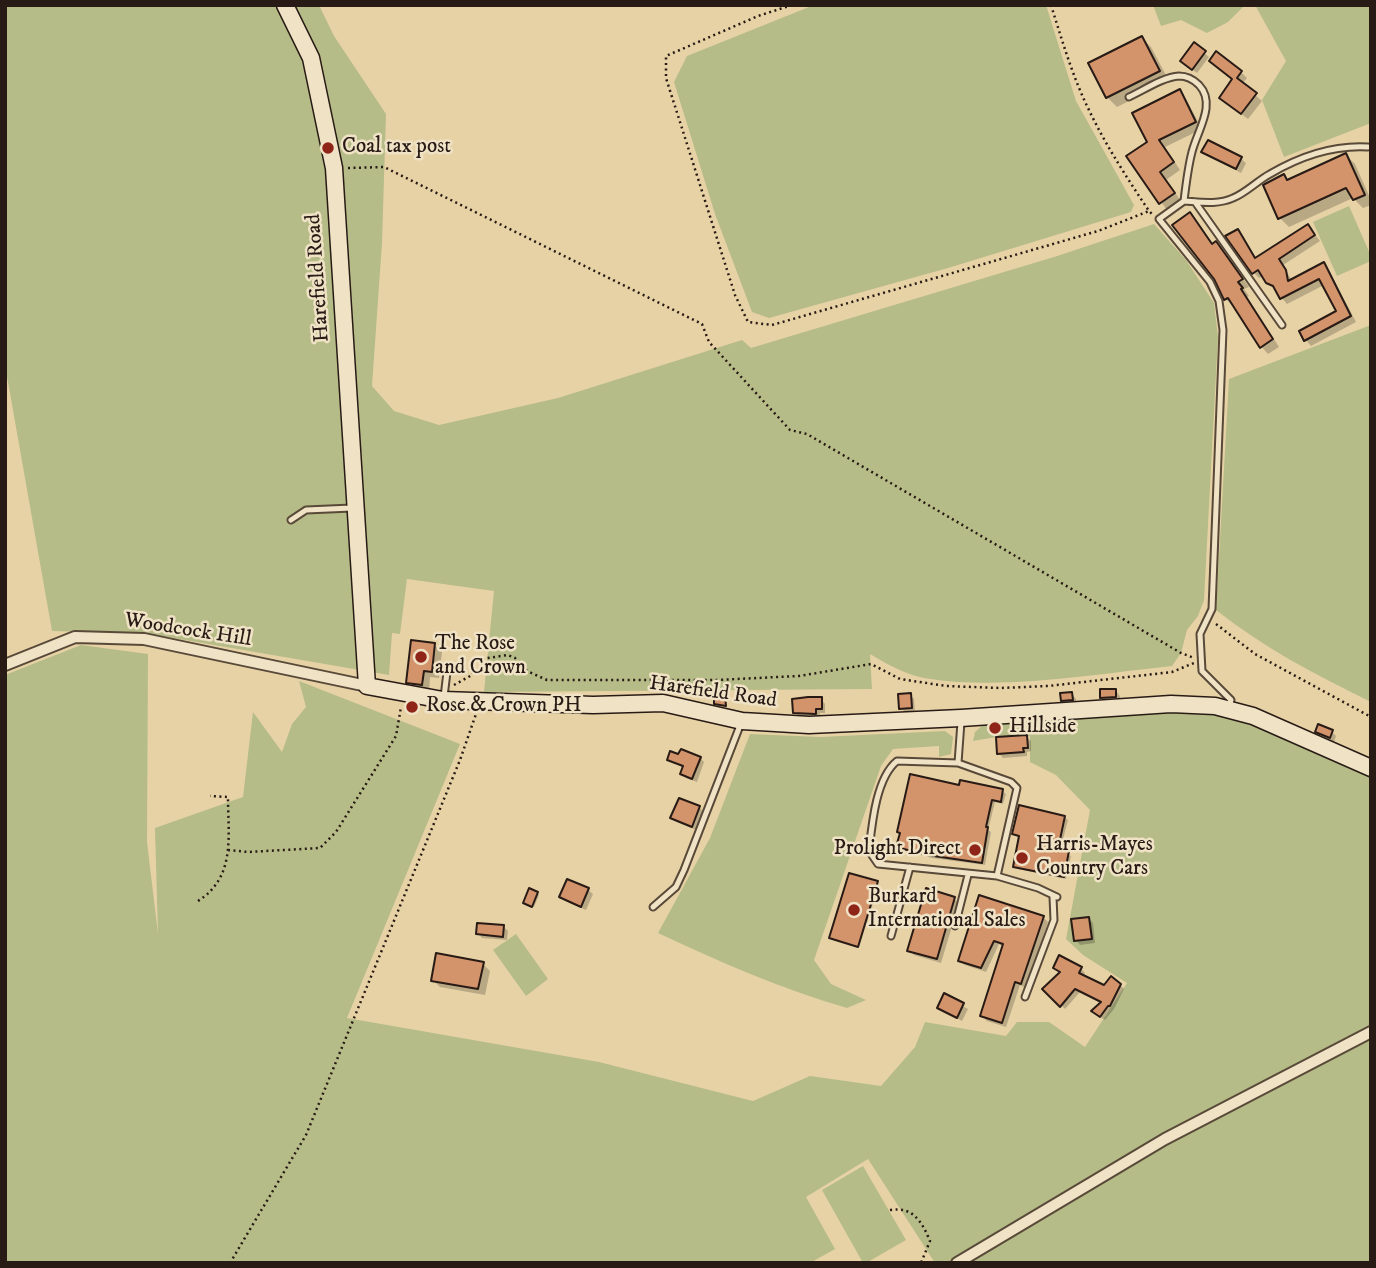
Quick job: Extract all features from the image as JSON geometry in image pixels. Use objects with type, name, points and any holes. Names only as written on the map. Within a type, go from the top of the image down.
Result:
[{"type":"street","name":"Harefield Road","points":[[285,5],[312,58],[334,168],[367,686],[403,694],[444,695],[471,700],[593,705],[663,703],[742,721],[809,725],[1171,704],[1215,706],[1253,716],[1371,768]]},
{"type":"street","name":"Woodcock Hill","points":[[5,665],[75,637],[144,639],[367,686]]},
{"type":"street","points":[[957,1263],[1166,1139],[1371,1032]]},
{"type":"lane","points":[[1129,97],[1180,76],[1188,77],[1203,88],[1206,98],[1205,116],[1192,153],[1184,201]]},
{"type":"lane","points":[[1228,710],[1231,700],[1202,671],[1200,635],[1212,609],[1223,330],[1219,301],[1210,282],[1159,219],[1184,201],[1210,203],[1233,198],[1271,173],[1312,155],[1343,146],[1368,147]]},
{"type":"lane","points":[[1195,202],[1282,325]]},
{"type":"lane","points":[[291,520],[306,510],[355,508]]},
{"type":"lane","points":[[444,695],[447,672]]},
{"type":"lane","points":[[958,762],[961,718]]},
{"type":"lane","points":[[653,907],[676,887],[742,721]]},
{"type":"lane","points":[[997,876],[1017,788],[1011,782],[958,762],[897,761],[886,770],[872,821],[869,851],[878,864],[997,876],[1038,888],[1055,897],[1054,920],[1025,997]]},
{"type":"lane","points":[[891,936],[910,867]]},
{"type":"lane","points":[[955,926],[968,875]]},
{"type":"path","points":[[792,5],[758,16],[666,56],[666,78],[735,295],[748,322],[772,325],[1098,231],[1149,211]]},
{"type":"path","points":[[1051,5],[1064,48],[1087,106],[1111,153],[1149,211],[1159,219]]},
{"type":"path","points":[[334,168],[384,167],[702,324],[709,341],[790,430],[807,434],[1181,653],[1201,660]]},
{"type":"path","points":[[1208,617],[1255,654],[1371,716]]},
{"type":"path","points":[[444,695],[472,675],[474,660],[508,654],[516,658],[527,671],[547,680],[716,680],[785,677],[871,664],[900,679],[946,686],[1000,688],[1048,686],[1172,672],[1201,660]]},
{"type":"path","points":[[228,850],[248,852],[320,848],[337,832],[396,736],[403,694]]},
{"type":"path","points":[[230,1263],[306,1135],[334,1072],[351,1022],[460,760],[477,709],[471,700]]},
{"type":"path","points":[[198,901],[211,893],[224,873],[228,850],[228,797],[210,796]]},
{"type":"path","points":[[890,1210],[907,1210],[914,1213],[925,1227],[930,1241],[920,1263]]},
{"type":"green space","points":[[5,5],[319,5],[334,36],[386,114],[382,243],[372,386],[394,411],[439,425],[558,398],[742,340],[751,348],[1054,257],[1154,224],[1186,260],[1214,303],[1218,337],[1204,600],[1198,616],[1187,630],[1181,653],[1172,666],[1016,682],[953,682],[924,678],[889,665],[870,654],[872,689],[484,692],[494,591],[407,579],[400,634],[392,633],[389,675],[150,634],[52,631],[5,365]]},
{"type":"green space","points":[[814,5],[1046,5],[1076,101],[1134,205],[1131,212],[948,268],[769,318],[752,312],[715,214],[674,82],[687,56]]},
{"type":"green space","points":[[1153,5],[1245,5],[1228,22],[1207,33],[1181,20],[1161,26]]},
{"type":"green space","points":[[1255,5],[1371,5],[1371,123],[1284,157],[1262,100],[1286,61]]},
{"type":"green space","points":[[1349,206],[1371,261],[1337,276],[1313,222]]},
{"type":"green space","points":[[1371,325],[1371,702],[1291,660],[1216,610],[1229,379]]},
{"type":"green space","points":[[81,645],[148,654],[147,842],[158,934],[155,828],[243,797],[253,712],[282,752],[292,724],[306,707],[299,681],[460,744],[347,1018],[599,1062],[753,1101],[810,1076],[881,1086],[915,1047],[925,1022],[1006,1036],[1017,1022],[1049,1022],[1085,1047],[1127,983],[1083,955],[1066,939],[1090,810],[1056,775],[1030,762],[1030,736],[973,741],[975,732],[984,724],[1182,710],[1216,712],[1281,734],[1371,777],[1371,1263],[935,1263],[868,1159],[806,1197],[835,1249],[810,1263],[5,1263],[5,675]]},
{"type":"green space","points":[[945,731],[953,737],[951,754],[939,757],[939,746],[893,749],[881,766],[814,960],[831,984],[866,1000],[847,1008],[822,1001],[751,974],[658,933],[710,838],[750,734],[820,737]]},
{"type":"green space","points":[[516,934],[548,979],[526,996],[493,950]]},
{"type":"green space","points":[[863,1166],[906,1240],[866,1263],[863,1263],[822,1190]]},
{"type":"building","points":[[1142,36],[1160,71],[1106,98],[1088,63]]},
{"type":"building","points":[[1194,42],[1206,51],[1192,70],[1180,61]]},
{"type":"building","points":[[1216,51],[1242,71],[1237,78],[1257,93],[1241,114],[1219,98],[1232,79],[1209,61]]},
{"type":"building","points":[[1180,89],[1196,122],[1159,140],[1174,162],[1160,172],[1175,193],[1159,204],[1126,156],[1147,142],[1132,113]]},
{"type":"building","points":[[1208,140],[1242,157],[1236,169],[1201,152]]},
{"type":"building","points":[[1346,153],[1365,195],[1353,200],[1346,188],[1278,219],[1263,185],[1284,174],[1287,180]]},
{"type":"building","points":[[1190,212],[1212,244],[1216,241],[1243,279],[1238,282],[1243,288],[1241,289],[1273,339],[1260,348],[1228,298],[1224,300],[1214,279],[1172,225]]},
{"type":"building","points":[[1308,224],[1315,235],[1279,259],[1286,270],[1288,281],[1324,262],[1351,316],[1304,341],[1299,331],[1336,311],[1319,279],[1280,299],[1273,286],[1266,283],[1258,270],[1252,274],[1225,236],[1238,229],[1255,258]]},
{"type":"building","name":"The Rose and Crown","points":[[411,640],[435,643],[432,672],[424,671],[422,685],[406,683]]},
{"type":"building","points":[[1100,689],[1116,689],[1116,697],[1100,698]]},
{"type":"building","points":[[1072,692],[1073,700],[1061,701],[1060,693]]},
{"type":"building","points":[[911,693],[912,708],[899,709],[898,694]]},
{"type":"building","points":[[714,695],[725,695],[726,706],[714,704]]},
{"type":"building","points":[[822,697],[822,709],[816,709],[816,714],[793,713],[792,699]]},
{"type":"building","points":[[1318,724],[1333,730],[1330,738],[1315,732]]},
{"type":"building","points":[[1027,735],[1028,748],[1023,748],[1024,752],[997,754],[996,737]]},
{"type":"building","points":[[681,749],[701,757],[692,779],[680,774],[683,766],[667,760],[670,751],[678,754]]},
{"type":"building","points":[[910,774],[959,785],[960,780],[1003,789],[1001,802],[992,800],[982,863],[927,855],[896,847]]},
{"type":"building","points":[[679,798],[700,806],[692,827],[670,818]]},
{"type":"building","points":[[1019,805],[1065,816],[1058,849],[1069,851],[1064,877],[1013,867],[1019,836],[1012,834]]},
{"type":"building","name":"Burkard International Sales","points":[[849,873],[878,881],[858,947],[829,938]]},
{"type":"building","points":[[567,879],[589,888],[581,907],[559,897]]},
{"type":"building","points":[[529,888],[538,892],[532,907],[523,903]]},
{"type":"building","points":[[926,888],[955,897],[937,959],[907,951]]},
{"type":"building","points":[[979,895],[1044,916],[1021,984],[1015,982],[1002,1023],[980,1016],[1003,944],[994,941],[981,968],[958,961]]},
{"type":"building","points":[[1089,917],[1092,939],[1074,941],[1071,919]]},
{"type":"building","points":[[477,923],[504,925],[503,937],[476,934]]},
{"type":"building","points":[[436,953],[484,962],[478,989],[431,981]]},
{"type":"building","points":[[1059,955],[1082,967],[1079,973],[1104,985],[1111,976],[1121,984],[1110,1006],[1100,1017],[1091,1011],[1101,1002],[1075,989],[1060,1007],[1042,989],[1060,972],[1053,968]]},
{"type":"building","points":[[944,993],[964,1003],[957,1018],[937,1008]]},
{"type":"place","name":"Coal tax post","points":[[328,148]]},
{"type":"place","name":"The Rose and Crown","points":[[421,657]]},
{"type":"place","name":"Rose & Crown PH","points":[[412,707]]},
{"type":"place","name":"Hillside","points":[[995,728]]},
{"type":"place","name":"Prolight Direct","points":[[975,850]]},
{"type":"place","name":"Harris-Mayes Country Cars","points":[[1022,858]]},
{"type":"place","name":"Burkard International Sales","points":[[854,910]]}]
